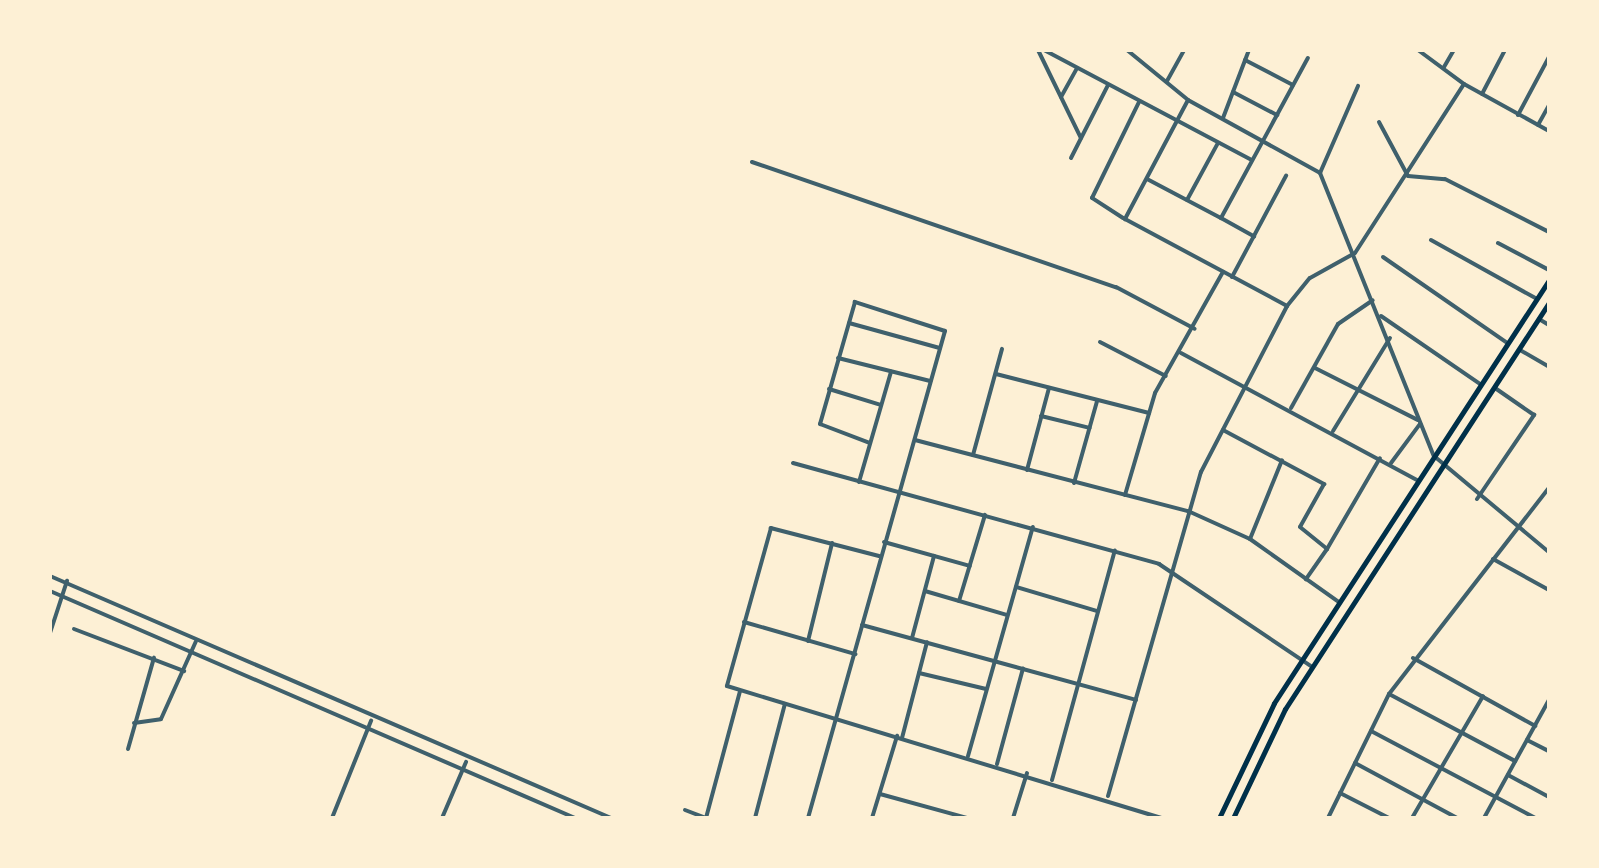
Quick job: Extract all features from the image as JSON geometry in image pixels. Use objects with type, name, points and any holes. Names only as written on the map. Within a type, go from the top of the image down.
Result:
[{"type":"main road","points":[[1219,818],[1302,660],[1549,280]]},
{"type":"main road","points":[[1232,818],[1312,667],[1549,304]]},
{"type":"street","points":[[1041,50],[1252,160]]},
{"type":"street","points":[[1041,50],[1081,138]]},
{"type":"street","points":[[1127,50],[1188,100],[1264,139],[1320,174],[1390,338],[1418,422],[1434,456],[1442,469],[1476,499],[1549,552]]},
{"type":"street","points":[[1167,81],[1184,50]]},
{"type":"street","points":[[1223,118],[1249,50]]},
{"type":"street","points":[[1418,50],[1464,84],[1549,131]]},
{"type":"street","points":[[1444,67],[1454,50]]},
{"type":"street","points":[[1482,94],[1504,50]]},
{"type":"street","points":[[1221,218],[1308,58]]},
{"type":"street","points":[[1518,115],[1549,58]]},
{"type":"street","points":[[1245,60],[1293,85]]},
{"type":"street","points":[[1061,98],[1077,68]]},
{"type":"street","points":[[1108,796],[1188,511],[1223,430],[1287,306],[1310,278],[1354,253],[1408,176],[1464,84]]},
{"type":"street","points":[[1072,158],[1108,85]]},
{"type":"street","points":[[1320,174],[1358,86]]},
{"type":"street","points":[[1234,92],[1276,116]]},
{"type":"street","points":[[1125,219],[1188,100]]},
{"type":"street","points":[[1139,102],[1092,198],[1287,306]]},
{"type":"street","points":[[1538,125],[1549,104]]},
{"type":"street","points":[[1379,122],[1408,176]]},
{"type":"street","points":[[1187,200],[1218,143]]},
{"type":"street","points":[[752,162],[1101,282],[1196,329]]},
{"type":"street","points":[[1232,277],[1286,176]]},
{"type":"street","points":[[1408,176],[1445,178],[1549,232]]},
{"type":"street","points":[[1146,178],[1254,236]]},
{"type":"street","points":[[1431,240],[1537,298]]},
{"type":"street","points":[[1498,243],[1549,270]]},
{"type":"street","points":[[1383,257],[1507,343]]},
{"type":"street","points":[[1124,497],[1150,412],[1223,272]]},
{"type":"street","points":[[1291,408],[1338,324],[1373,300]]},
{"type":"street","points":[[808,818],[945,329],[855,302],[829,389],[822,428],[870,444]]},
{"type":"street","points":[[1380,316],[1480,384]]},
{"type":"street","points":[[1539,319],[1549,325]]},
{"type":"street","points":[[848,322],[940,348]]},
{"type":"street","points":[[1333,431],[1354,390],[1390,338]]},
{"type":"street","points":[[1100,342],[1166,376]]},
{"type":"street","points":[[973,456],[1002,348]]},
{"type":"street","points":[[1520,350],[1549,367]]},
{"type":"street","points":[[1181,354],[1291,408],[1419,481]]},
{"type":"street","points":[[838,358],[930,381]]},
{"type":"street","points":[[1313,368],[1418,422]]},
{"type":"street","points":[[859,482],[892,372]]},
{"type":"street","points":[[996,374],[1150,412]]},
{"type":"street","points":[[1027,470],[1049,387]]},
{"type":"street","points":[[1476,499],[1534,415],[1495,388]]},
{"type":"street","points":[[829,389],[882,405]]},
{"type":"street","points":[[1074,483],[1098,400]]},
{"type":"street","points":[[1041,416],[1090,428]]},
{"type":"street","points":[[1390,463],[1418,422]]},
{"type":"street","points":[[1223,430],[1324,484],[1300,529],[1327,549]]},
{"type":"street","points":[[914,440],[1188,511],[1250,539],[1340,602]]},
{"type":"street","points":[[1306,579],[1381,458]]},
{"type":"street","points":[[1250,539],[1282,460]]},
{"type":"street","points":[[793,462],[1116,550],[1173,570],[1312,667]]},
{"type":"street","points":[[1328,818],[1389,694],[1413,658],[1549,488]]},
{"type":"street","points":[[1542,497],[1549,501]]},
{"type":"street","points":[[959,601],[985,514]]},
{"type":"street","points":[[880,556],[775,526],[727,680],[740,691],[1108,796],[1161,818]]},
{"type":"street","points":[[968,756],[1033,527]]},
{"type":"street","points":[[808,640],[832,542]]},
{"type":"street","points":[[884,542],[970,566]]},
{"type":"street","points":[[1052,780],[1116,550]]},
{"type":"street","points":[[912,638],[934,556]]},
{"type":"street","points":[[1493,558],[1549,590]]},
{"type":"street","points":[[50,576],[370,721],[611,818]]},
{"type":"street","points":[[50,633],[66,581]]},
{"type":"street","points":[[1016,587],[1097,611]]},
{"type":"street","points":[[50,590],[575,818]]},
{"type":"street","points":[[925,591],[1008,615]]},
{"type":"street","points":[[744,622],[855,654]]},
{"type":"street","points":[[862,625],[1136,700]]},
{"type":"street","points":[[74,628],[184,671]]},
{"type":"street","points":[[134,723],[161,718],[196,641]]},
{"type":"street","points":[[872,818],[927,642]]},
{"type":"street","points":[[128,749],[154,658]]},
{"type":"street","points":[[1413,658],[1535,726]]},
{"type":"street","points":[[997,764],[1023,668]]},
{"type":"street","points":[[918,673],[986,689]]},
{"type":"street","points":[[685,810],[706,818],[740,691]]},
{"type":"street","points":[[1389,694],[1515,762]]},
{"type":"street","points":[[1412,818],[1483,696]]},
{"type":"street","points":[[1484,818],[1549,700]]},
{"type":"street","points":[[755,818],[785,704]]},
{"type":"street","points":[[332,818],[370,721]]},
{"type":"street","points":[[1370,730],[1532,817]]},
{"type":"street","points":[[1527,740],[1549,752]]},
{"type":"street","points":[[442,818],[466,762]]},
{"type":"street","points":[[1355,763],[1456,818]]},
{"type":"street","points":[[1013,818],[1026,773]]},
{"type":"street","points":[[1508,775],[1549,797]]},
{"type":"street","points":[[1340,793],[1389,818]]},
{"type":"street","points":[[880,794],[967,818]]}]
